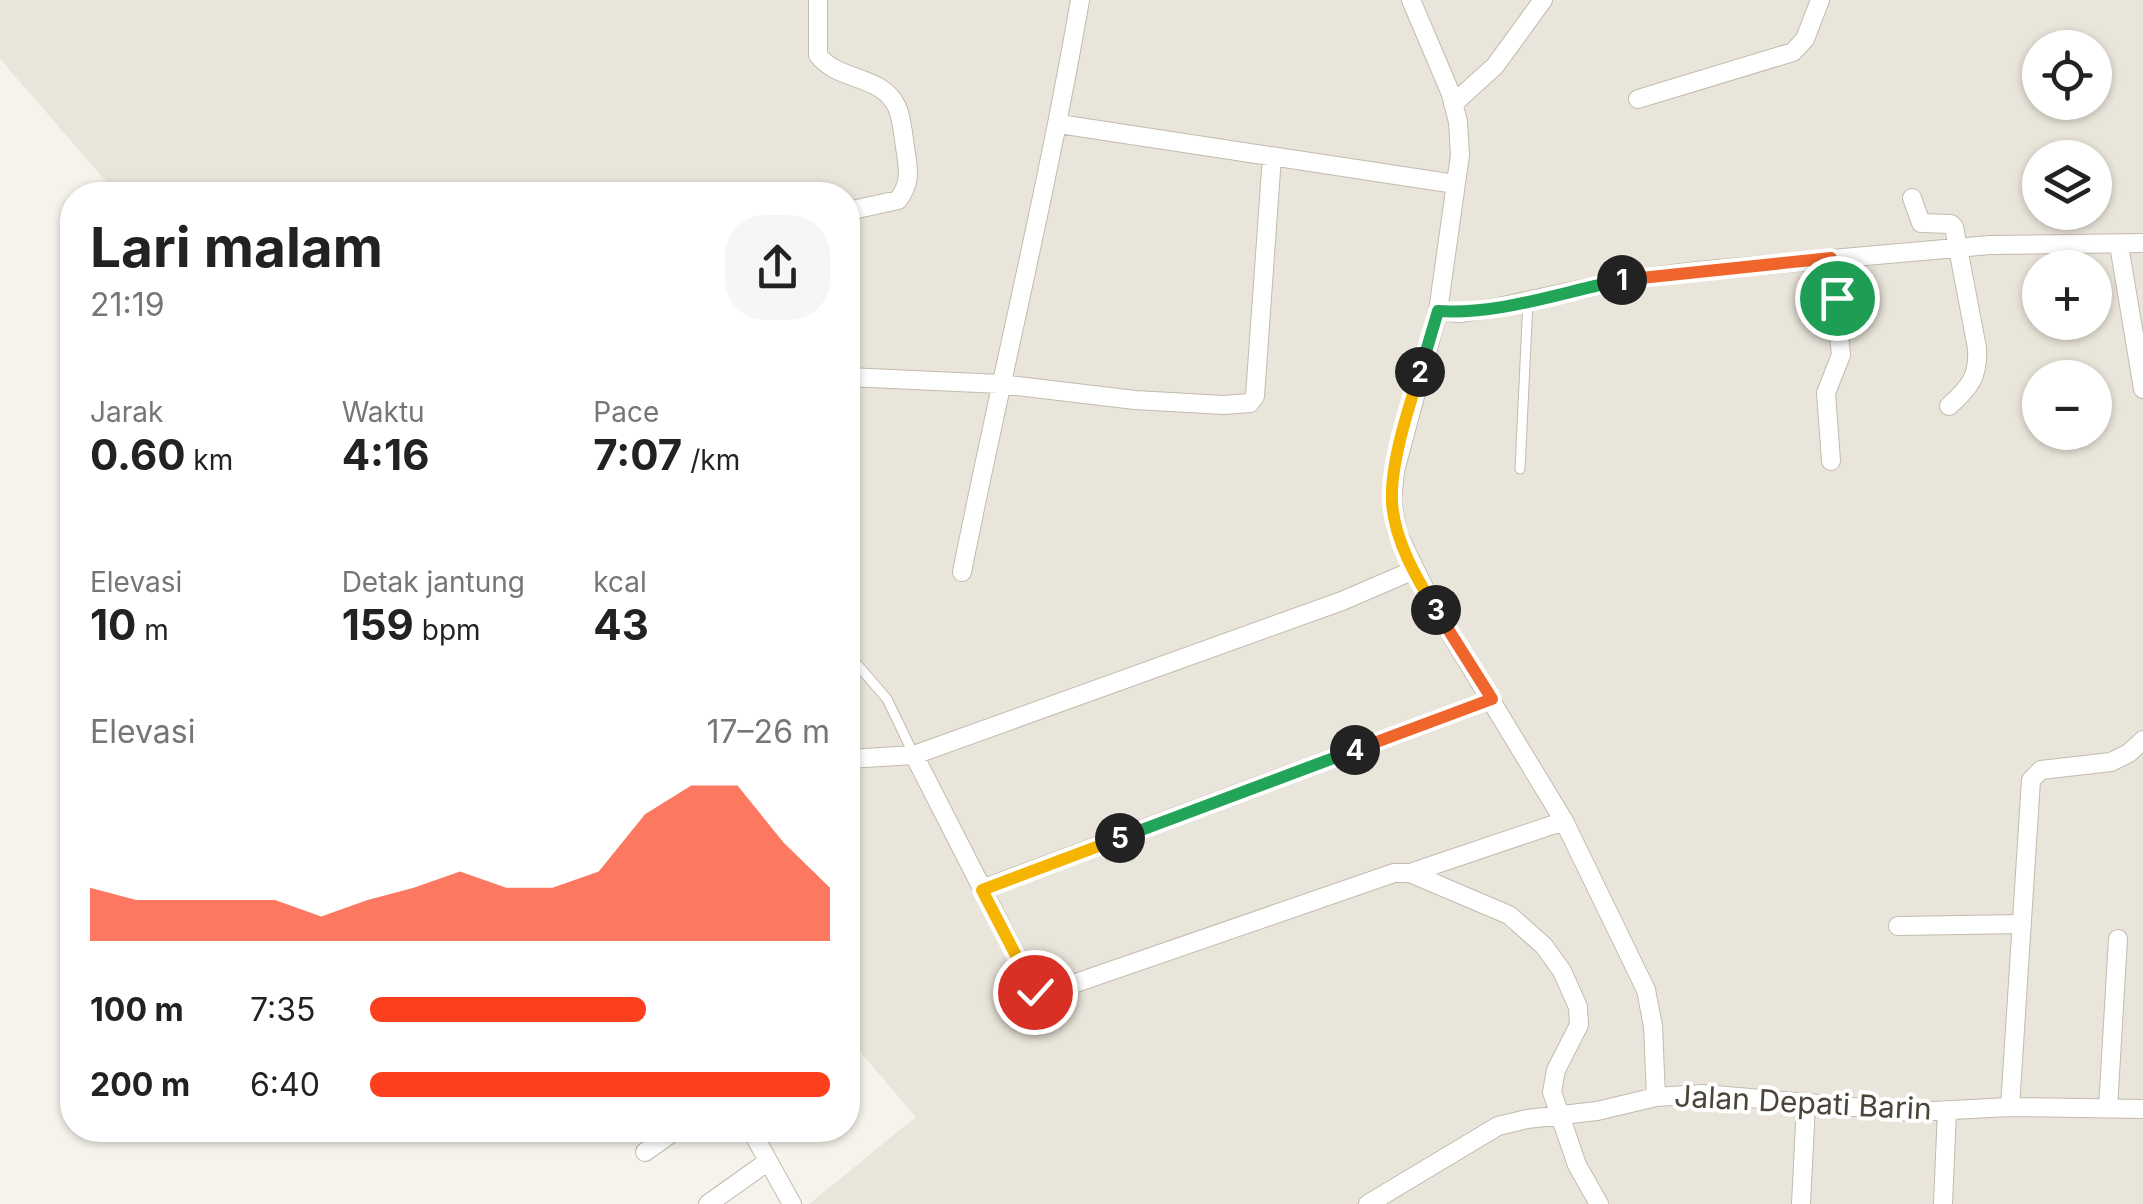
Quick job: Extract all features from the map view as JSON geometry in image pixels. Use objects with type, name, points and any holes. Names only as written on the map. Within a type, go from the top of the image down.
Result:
[{"type":"street","points":[[818,0],[818,56],[833,70],[868,81],[892,98],[898,108],[910,182],[898,200],[860,209]]},
{"type":"street","points":[[962,572],[1059,124],[1080,0]]},
{"type":"street","points":[[1411,0],[1453,104],[1460,155],[1438,311],[1395,471],[1392,501],[1397,532],[1414,570],[1564,821],[1646,990],[1654,1026],[1656,1097]]},
{"type":"street","points":[[1453,104],[1495,66],[1543,0]]},
{"type":"street","points":[[1638,99],[1793,52],[1805,39],[1820,0]]},
{"type":"street","points":[[1059,124],[1455,184]]},
{"type":"street","points":[[860,378],[1000,384],[1135,400],[1250,403],[1255,396],[1272,156]]},
{"type":"street","points":[[1912,198],[1921,223],[1953,226],[1958,248],[1978,367],[1972,386],[1949,406]]},
{"type":"street","points":[[2120,244],[2143,389]]},
{"type":"street","points":[[1438,311],[1460,312],[1528,301],[1620,281],[1831,258],[1958,248],[2143,244]]},
{"type":"street","points":[[1831,258],[1841,355],[1826,393],[1831,461]]},
{"type":"street","points":[[860,758],[914,755],[1342,601],[1414,570]]},
{"type":"street","points":[[982,890],[1492,699]]},
{"type":"street","points":[[2010,1106],[2028,791],[2033,776],[2050,768],[2112,762],[2143,740]]},
{"type":"street","points":[[914,755],[1035,992],[1042,995],[1394,872],[1410,872],[1564,821]]},
{"type":"street","points":[[1410,872],[1508,915],[1544,946],[1562,971],[1580,1015],[1579,1025],[1556,1070],[1552,1092],[1577,1166],[1599,1204]]},
{"type":"street","points":[[1898,926],[2022,924]]},
{"type":"street","points":[[2108,1108],[2118,938]]},
{"type":"street","name":"Jalan Depati Barin","points":[[1368,1204],[1498,1126],[1597,1111],[1656,1097],[1703,1094],[1877,1110],[2010,1106],[2143,1109]]},
{"type":"street","points":[[1801,1204],[1806,1104]]},
{"type":"street","points":[[1943,1204],[1947,1110]]},
{"type":"street","points":[[644,1152],[659,1142]]},
{"type":"street","points":[[757,1142],[792,1204]]},
{"type":"street","points":[[708,1204],[766,1162]]},
{"type":"lane","points":[[1520,469],[1528,301]]},
{"type":"lane","points":[[860,668],[888,699],[914,755]]},
{"type":"shaded area","points":[[0,0],[2143,0],[2143,1204],[809,1204],[916,1117],[860,1052],[860,182],[107,182],[0,59]]},
{"type":"route","points":[[1035,992],[982,890],[1492,699],[1414,570],[1397,532],[1392,501],[1414,389],[1438,311],[1494,308],[1620,281],[1831,258],[1837,298]]}]
